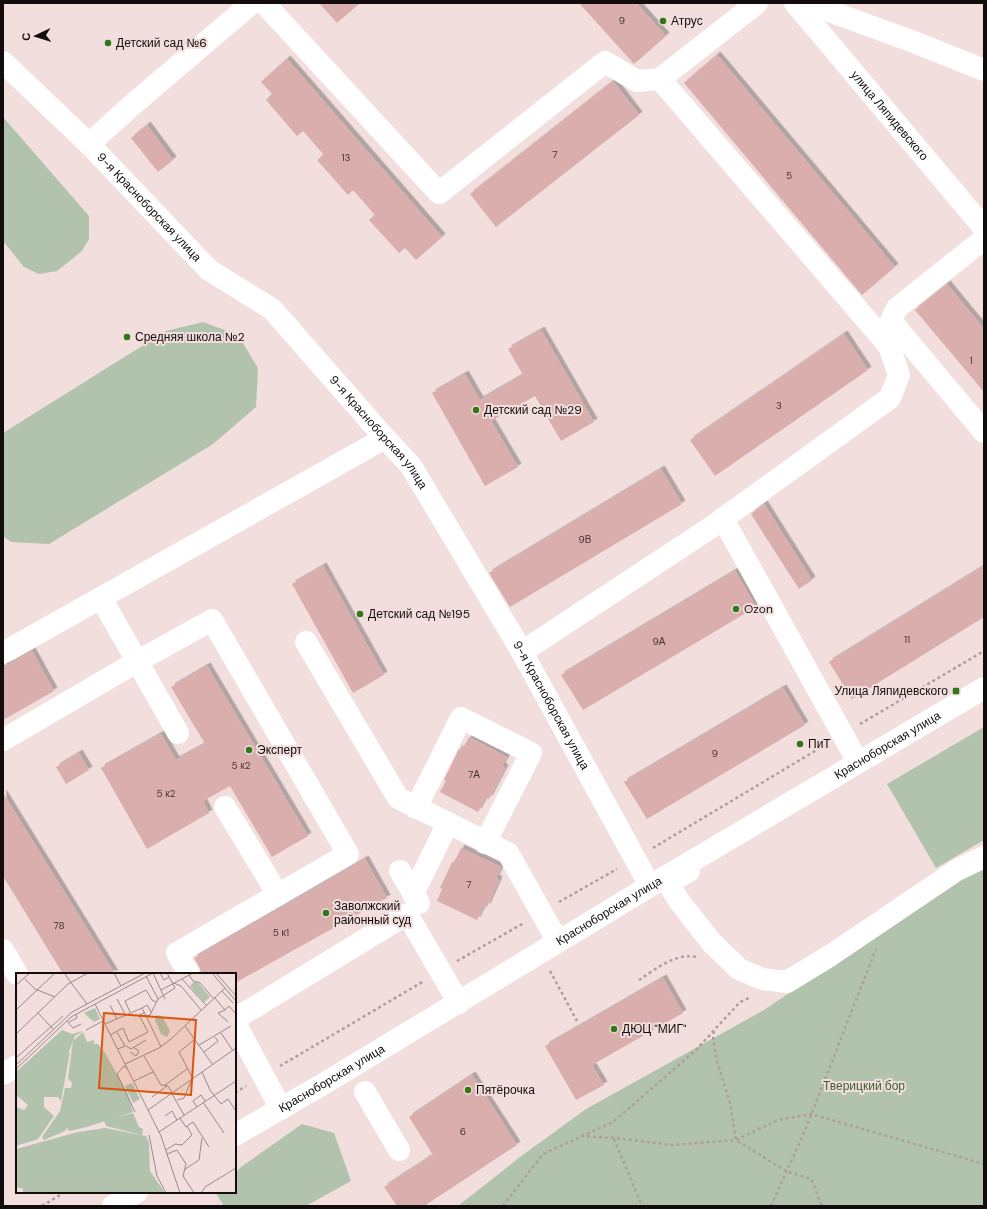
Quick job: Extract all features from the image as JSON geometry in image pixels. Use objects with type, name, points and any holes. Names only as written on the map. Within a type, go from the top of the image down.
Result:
[{"type":"street","points":[[89,144],[252,3]]},
{"type":"street","points":[[264,3],[439,193],[604,62],[637,81],[660,79],[756,3]]},
{"type":"street","name":"улица Ляпидевского","points":[[795,3],[984,228]]},
{"type":"street","points":[[807,3],[914,42],[984,70]]},
{"type":"street","name":"9-я Красноборская улица","points":[[3,62],[89,144],[209,270],[272,309],[411,466],[522,652],[650,886]]},
{"type":"street","points":[[522,652],[723,519],[890,398],[899,375],[889,346],[660,79]]},
{"type":"street","points":[[889,346],[891,321],[897,308],[984,239]]},
{"type":"street","points":[[891,321],[984,432]]},
{"type":"street","points":[[3,653],[385,438]]},
{"type":"street","points":[[723,519],[858,762]]},
{"type":"street","points":[[101,598],[178,734]]},
{"type":"street","points":[[3,740],[138,661],[212,620],[348,854],[177,953],[188,973]]},
{"type":"street","points":[[306,642],[398,798],[485,843],[508,853],[542,912],[549,947]]},
{"type":"street","name":"Красноборская улица","points":[[236,1134],[984,688]]},
{"type":"street","points":[[416,808],[461,718],[531,753],[485,843]]},
{"type":"street","points":[[225,807],[278,895]]},
{"type":"street","points":[[759,821],[753,834],[672,881],[671,888],[679,901],[712,943],[739,968],[762,979],[787,982],[831,955],[957,870],[984,856]]},
{"type":"street","points":[[236,1018],[410,904],[448,823]]},
{"type":"street","points":[[400,871],[410,904],[440,972],[459,1002]]},
{"type":"street","points":[[3,950],[16,973]]},
{"type":"street","points":[[236,1025],[281,1108]]},
{"type":"street","points":[[3,1074],[16,1067]]},
{"type":"street","points":[[365,1092],[399,1150]]},
{"type":"street","points":[[113,1206],[134,1193]]},
{"type":"path","points":[[236,1092],[984,651]]},
{"type":"path","points":[[771,1206],[812,1114],[878,945]]},
{"type":"path","points":[[549,947],[576,1021]]},
{"type":"path","points":[[639,980],[665,963],[688,955],[701,958]]},
{"type":"path","points":[[502,1206],[543,1154],[613,1122],[696,1050],[740,1002],[754,996]]},
{"type":"path","points":[[714,1031],[713,1040],[717,1061],[730,1103],[736,1140],[786,1171],[812,1179],[822,1206]]},
{"type":"path","points":[[581,1136],[614,1138],[673,1145],[736,1140],[778,1120],[812,1114],[984,1164]]},
{"type":"path","points":[[614,1138],[642,1206]]},
{"type":"path","points":[[42,1206],[64,1193]]},
{"type":"green space","points":[[3,117],[89,216],[89,239],[82,251],[57,271],[39,274],[24,267],[3,241]]},
{"type":"green space","points":[[203,322],[238,335],[258,368],[256,407],[213,444],[49,544],[11,542],[3,536],[3,433],[166,331]]},
{"type":"green space","points":[[984,727],[984,840],[936,868],[887,784]]},
{"type":"green space","name":"Тверицкий бор","points":[[984,862],[984,1206],[458,1206],[520,1157],[586,1109],[764,1010]]},
{"type":"green space","points":[[302,1124],[334,1133],[351,1181],[306,1206],[224,1206],[216,1193],[236,1193],[236,1172]]},
{"type":"building","points":[[319,3],[360,3],[337,23]]},
{"type":"building","points":[[579,3],[636,3],[666,36],[634,64]]},
{"type":"building","points":[[717,55],[895,267],[862,295],[684,83]]},
{"type":"building","points":[[287,59],[442,237],[416,260],[405,248],[399,253],[369,220],[375,215],[353,190],[348,195],[317,160],[324,155],[303,131],[297,136],[266,100],[272,94],[261,82]]},
{"type":"building","points":[[613,81],[639,115],[496,227],[470,194]]},
{"type":"building","points":[[147,125],[173,160],[158,172],[131,138]]},
{"type":"building","points":[[947,284],[984,329],[984,392],[915,310]]},
{"type":"building","name":"Детский сад №29","points":[[541,330],[594,422],[561,441],[535,396],[491,421],[518,467],[485,486],[432,393],[465,374],[480,400],[523,375],[508,349]]},
{"type":"building","points":[[844,334],[868,370],[715,476],[690,440]]},
{"type":"building","points":[[661,469],[682,504],[510,607],[489,573]]},
{"type":"building","points":[[764,504],[812,580],[799,589],[751,514]]},
{"type":"building","points":[[323,566],[384,675],[353,693],[292,584]]},
{"type":"building","points":[[984,566],[984,617],[852,699],[829,662]]},
{"type":"building","points":[[735,571],[756,607],[583,710],[561,675]]},
{"type":"building","points":[[32,651],[54,691],[3,720],[3,665],[9,664]]},
{"type":"building","points":[[207,666],[308,836],[272,857],[230,786],[203,801],[209,813],[147,849],[101,768],[161,734],[176,760],[205,744],[171,687]]},
{"type":"building","points":[[783,688],[805,725],[647,819],[624,782]]},
{"type":"building","points":[[469,737],[507,757],[502,766],[505,768],[489,799],[486,797],[478,812],[440,792],[459,749],[462,750]]},
{"type":"building","points":[[79,753],[89,770],[66,784],[56,767]]},
{"type":"building","points":[[3,793],[114,973],[62,973],[3,876]]},
{"type":"building","points":[[461,848],[501,867],[496,878],[499,880],[487,907],[484,905],[477,920],[437,901],[442,889],[440,888],[452,862],[454,863]]},
{"type":"building","points":[[365,859],[387,898],[236,982],[236,973],[201,973],[200,968],[194,958]]},
{"type":"building","name":"ДЮЦ \"МИГ\"","points":[[663,978],[683,1013],[592,1065],[604,1085],[576,1100],[545,1046]]},
{"type":"building","points":[[472,1075],[517,1145],[424,1206],[397,1206],[384,1187],[433,1155],[409,1117]]},
{"type":"place","name":"Атрус","points":[[663,21]]},
{"type":"place","name":"Детский сад №6","points":[[108,43]]},
{"type":"place","name":"Средняя школа №2","points":[[127,337]]},
{"type":"place","name":"Детский сад №29","points":[[476,410]]},
{"type":"place","name":"Ozon","points":[[736,609]]},
{"type":"place","name":"Детский сад №195","points":[[360,614]]},
{"type":"place","name":"Улица Ляпидевского","points":[[956,691]]},
{"type":"place","name":"ПиТ","points":[[800,744]]},
{"type":"place","name":"Эксперт","points":[[249,750]]},
{"type":"place","name":"Заволжский районный суд","points":[[326,913]]},
{"type":"place","name":"ДЮЦ \"МИГ\"","points":[[614,1029]]},
{"type":"place","name":"Пятёрочка","points":[[468,1090]]}]
